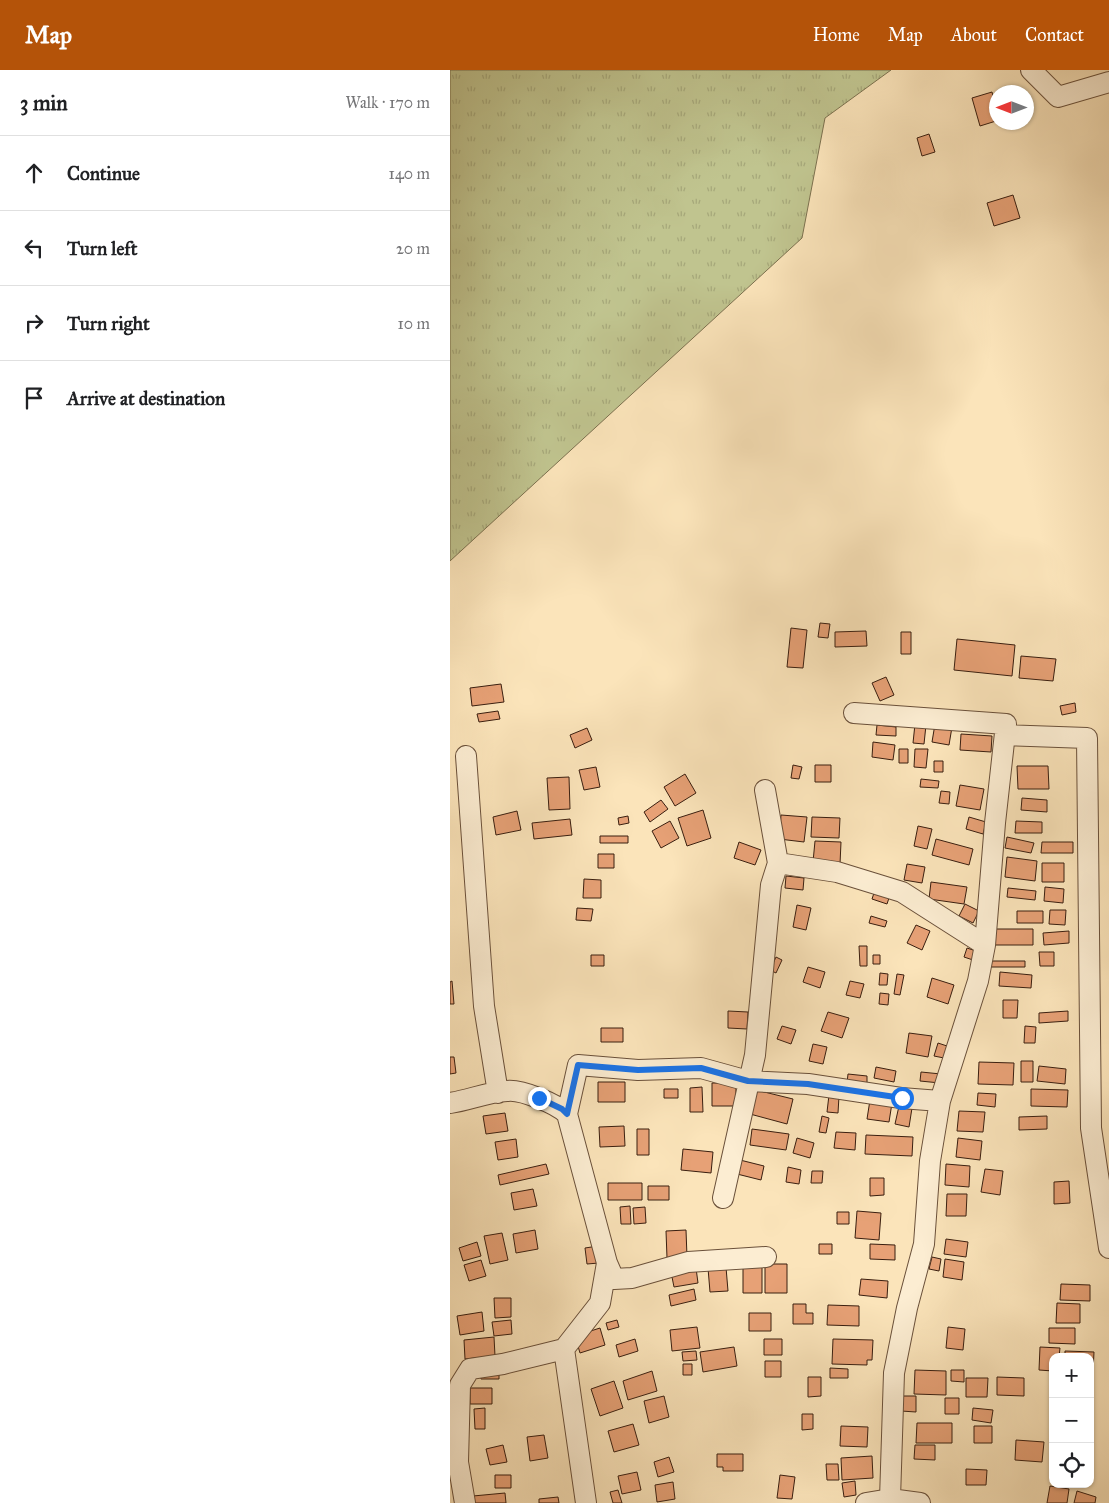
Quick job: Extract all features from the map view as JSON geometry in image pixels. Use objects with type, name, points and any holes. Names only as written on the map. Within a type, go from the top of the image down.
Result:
[{"type":"street","points":[[1031,70],[1058,97],[1109,82]]},
{"type":"street","points":[[854,713],[1006,724],[995,823],[985,945],[978,981],[940,1101],[930,1160],[924,1244],[907,1308],[894,1373],[890,1499]]},
{"type":"street","points":[[1005,735],[1087,738],[1091,970],[1090,1128],[1109,1248]]},
{"type":"street","points":[[466,756],[484,1006],[498,1093]]},
{"type":"street","points":[[723,1198],[755,1055],[771,885],[778,863],[765,790]]},
{"type":"street","points":[[778,863],[837,872],[902,892],[985,945]]},
{"type":"street","points":[[766,1257],[688,1262],[632,1278],[614,1279],[607,1263],[567,1114],[578,1065],[638,1070],[701,1068],[748,1081],[808,1084],[902,1098],[940,1101]]},
{"type":"street","points":[[450,1103],[508,1090],[539,1098],[562,1109],[567,1114]]},
{"type":"street","points":[[465,1503],[458,1462],[460,1385],[470,1369],[503,1364],[564,1348],[600,1303],[607,1263]]},
{"type":"street","points":[[564,1348],[586,1503]]},
{"type":"street","points":[[866,1503],[890,1499],[920,1503]]},
{"type":"green space","points":[[450,70],[891,70],[825,118],[802,238],[450,561]]},
{"type":"building","points":[[989,93],[989,123],[980,126],[972,98]]},
{"type":"building","points":[[929,134],[935,152],[922,156],[917,138]]},
{"type":"building","points":[[1013,195],[1020,218],[994,226],[987,203]]},
{"type":"building","points":[[820,623],[830,624],[828,638],[818,637]]},
{"type":"building","points":[[791,628],[807,630],[803,668],[787,667]]},
{"type":"building","points":[[866,631],[867,646],[835,647],[835,632]]},
{"type":"building","points":[[901,632],[911,632],[911,654],[901,654]]},
{"type":"building","points":[[957,639],[1015,645],[1012,676],[954,670]]},
{"type":"building","points":[[1021,656],[1056,659],[1053,681],[1019,678]]},
{"type":"building","points":[[886,677],[894,695],[880,701],[872,683]]},
{"type":"building","points":[[501,684],[504,702],[472,706],[470,688]]},
{"type":"building","points":[[1075,703],[1076,712],[1062,715],[1060,706]]},
{"type":"building","points":[[498,711],[500,719],[479,722],[477,714]]},
{"type":"building","points":[[915,724],[926,725],[924,744],[913,743]]},
{"type":"building","points":[[935,724],[952,727],[949,745],[932,742]]},
{"type":"building","points":[[877,725],[896,727],[896,736],[876,735]]},
{"type":"building","points":[[587,728],[592,740],[575,748],[570,735]]},
{"type":"building","points":[[961,734],[992,736],[991,752],[960,750]]},
{"type":"building","points":[[873,742],[895,745],[893,760],[872,757]]},
{"type":"building","points":[[899,749],[908,749],[908,763],[899,763]]},
{"type":"building","points":[[915,749],[928,749],[926,768],[914,767]]},
{"type":"building","points":[[934,761],[943,761],[943,772],[934,772]]},
{"type":"building","points":[[793,765],[802,767],[799,779],[791,778]]},
{"type":"building","points":[[815,765],[831,765],[831,782],[815,782]]},
{"type":"building","points":[[1017,766],[1048,766],[1049,789],[1018,789]]},
{"type":"building","points":[[596,767],[600,787],[584,790],[579,770]]},
{"type":"building","points":[[685,774],[696,793],[675,806],[664,787]]},
{"type":"building","points":[[569,777],[570,809],[549,810],[547,778]]},
{"type":"building","points":[[921,779],[939,781],[938,788],[920,787]]},
{"type":"building","points":[[960,785],[984,789],[980,810],[956,806]]},
{"type":"building","points":[[941,791],[950,792],[949,804],[939,803]]},
{"type":"building","points":[[1022,798],[1047,800],[1047,812],[1021,810]]},
{"type":"building","points":[[661,800],[668,809],[650,822],[644,812]]},
{"type":"building","points":[[703,810],[711,838],[687,846],[678,818]]},
{"type":"building","points":[[517,811],[521,830],[496,835],[493,817]]},
{"type":"building","points":[[781,815],[807,817],[804,842],[779,839]]},
{"type":"building","points":[[628,816],[629,823],[619,825],[618,818]]},
{"type":"building","points":[[812,817],[840,818],[839,838],[811,837]]},
{"type":"building","points":[[969,817],[986,822],[983,834],[966,829]]},
{"type":"building","points":[[570,819],[572,835],[534,839],[532,823]]},
{"type":"building","points":[[670,821],[679,838],[661,848],[652,831]]},
{"type":"building","points":[[1016,821],[1042,822],[1042,833],[1015,833]]},
{"type":"building","points":[[918,826],[932,829],[927,849],[914,846]]},
{"type":"building","points":[[600,836],[628,836],[628,843],[600,843]]},
{"type":"building","points":[[1007,837],[1034,843],[1031,853],[1005,848]]},
{"type":"building","points":[[936,839],[973,849],[969,865],[932,855]]},
{"type":"building","points":[[815,841],[841,842],[840,864],[813,862]]},
{"type":"building","points":[[739,842],[761,850],[755,865],[734,858]]},
{"type":"building","points":[[1042,842],[1073,842],[1073,853],[1041,853]]},
{"type":"building","points":[[598,854],[614,854],[614,868],[598,868]]},
{"type":"building","points":[[1007,857],[1037,861],[1035,881],[1005,877]]},
{"type":"building","points":[[1042,863],[1064,863],[1064,882],[1042,882]]},
{"type":"building","points":[[907,864],[925,867],[922,883],[904,880]]},
{"type":"building","points":[[786,876],[804,878],[803,890],[785,888]]},
{"type":"building","points":[[584,879],[601,880],[601,898],[583,898]]},
{"type":"building","points":[[931,882],[967,887],[964,904],[929,899]]},
{"type":"building","points":[[1045,887],[1064,889],[1063,903],[1044,901]]},
{"type":"building","points":[[1008,888],[1036,891],[1035,900],[1007,897]]},
{"type":"building","points":[[875,890],[890,895],[887,904],[872,899]]},
{"type":"building","points":[[965,904],[979,911],[973,923],[959,916]]},
{"type":"building","points":[[797,905],[811,908],[806,930],[793,927]]},
{"type":"building","points":[[577,908],[593,909],[591,921],[576,920]]},
{"type":"building","points":[[1050,910],[1066,910],[1065,925],[1049,924]]},
{"type":"building","points":[[1017,911],[1043,911],[1043,923],[1017,923]]},
{"type":"building","points":[[871,916],[887,921],[885,927],[869,923]]},
{"type":"building","points":[[916,925],[930,931],[922,950],[907,943]]},
{"type":"building","points":[[995,929],[1033,929],[1033,945],[995,945]]},
{"type":"building","points":[[1069,931],[1069,943],[1044,945],[1043,933]]},
{"type":"building","points":[[859,946],[867,946],[867,966],[860,966]]},
{"type":"building","points":[[967,948],[976,951],[973,960],[964,957]]},
{"type":"building","points":[[1039,952],[1054,952],[1054,966],[1040,966]]},
{"type":"building","points":[[591,955],[604,955],[604,966],[591,966]]},
{"type":"building","points":[[873,955],[880,955],[880,964],[873,964]]},
{"type":"building","points":[[776,957],[782,960],[776,973],[770,970]]},
{"type":"building","points":[[991,961],[1025,961],[1025,967],[991,967]]},
{"type":"building","points":[[808,967],[825,972],[820,988],[803,982]]},
{"type":"building","points":[[1000,972],[1032,975],[1031,988],[999,986]]},
{"type":"building","points":[[880,973],[888,974],[887,985],[879,985]]},
{"type":"building","points":[[897,974],[904,975],[900,995],[894,994]]},
{"type":"building","points":[[932,978],[954,985],[948,1004],[927,997]]},
{"type":"building","points":[[452,981],[454,1004],[450,1004],[450,982]]},
{"type":"building","points":[[850,981],[864,984],[860,998],[846,995]]},
{"type":"building","points":[[880,993],[889,994],[888,1005],[879,1004]]},
{"type":"building","points":[[1003,1000],[1018,1000],[1017,1018],[1003,1018]]},
{"type":"building","points":[[728,1011],[748,1012],[747,1029],[728,1028]]},
{"type":"building","points":[[1068,1011],[1068,1021],[1039,1023],[1039,1013]]},
{"type":"building","points":[[828,1012],[849,1018],[842,1038],[821,1031]]},
{"type":"building","points":[[782,1026],[796,1030],[791,1044],[777,1039]]},
{"type":"building","points":[[1025,1026],[1036,1027],[1035,1043],[1024,1043]]},
{"type":"building","points":[[601,1028],[623,1028],[623,1042],[601,1042]]},
{"type":"building","points":[[909,1033],[932,1036],[928,1057],[906,1053]]},
{"type":"building","points":[[938,1043],[947,1046],[944,1058],[934,1056]]},
{"type":"building","points":[[813,1044],[827,1047],[823,1064],[809,1061]]},
{"type":"building","points":[[450,1057],[454,1057],[456,1073],[450,1074]]},
{"type":"building","points":[[1021,1061],[1033,1061],[1033,1082],[1021,1082]]},
{"type":"building","points":[[979,1062],[1014,1063],[1013,1085],[978,1084]]},
{"type":"building","points":[[1039,1066],[1066,1069],[1065,1084],[1037,1081]]},
{"type":"building","points":[[876,1067],[896,1071],[894,1082],[874,1078]]},
{"type":"building","points":[[921,1072],[941,1074],[940,1083],[920,1081]]},
{"type":"building","points":[[848,1074],[867,1076],[867,1084],[847,1083]]},
{"type":"building","points":[[598,1082],[625,1082],[625,1102],[598,1102]]},
{"type":"building","points":[[712,1083],[736,1083],[736,1106],[712,1106]]},
{"type":"building","points":[[702,1087],[703,1112],[690,1112],[690,1088]]},
{"type":"building","points":[[664,1089],[678,1089],[678,1098],[664,1098]]},
{"type":"building","points":[[1031,1089],[1068,1090],[1067,1107],[1031,1106]]},
{"type":"building","points":[[756,1090],[793,1099],[787,1124],[750,1114]]},
{"type":"building","points":[[978,1093],[996,1094],[995,1107],[977,1105]]},
{"type":"building","points":[[829,1095],[839,1096],[838,1113],[827,1112]]},
{"type":"building","points":[[870,1100],[892,1103],[889,1122],[867,1119]]},
{"type":"building","points":[[899,1106],[912,1108],[909,1127],[895,1124]]},
{"type":"building","points":[[959,1111],[985,1112],[983,1132],[957,1131]]},
{"type":"building","points":[[505,1113],[508,1131],[486,1134],[483,1116]]},
{"type":"building","points":[[822,1116],[829,1118],[826,1133],[819,1132]]},
{"type":"building","points":[[1047,1116],[1047,1129],[1019,1130],[1019,1117]]},
{"type":"building","points":[[624,1126],[625,1146],[600,1147],[599,1127]]},
{"type":"building","points":[[637,1129],[649,1129],[649,1155],[637,1155]]},
{"type":"building","points":[[752,1129],[789,1134],[786,1150],[750,1145]]},
{"type":"building","points":[[836,1132],[856,1133],[855,1150],[834,1148]]},
{"type":"building","points":[[866,1135],[913,1137],[912,1156],[865,1154]]},
{"type":"building","points":[[797,1138],[814,1143],[810,1158],[793,1153]]},
{"type":"building","points":[[958,1138],[982,1141],[980,1160],[956,1157]]},
{"type":"building","points":[[516,1139],[518,1157],[498,1160],[495,1142]]},
{"type":"building","points":[[683,1149],[713,1152],[711,1173],[681,1170]]},
{"type":"building","points":[[740,1160],[764,1166],[761,1180],[737,1174]]},
{"type":"building","points":[[546,1164],[549,1174],[500,1185],[498,1175]]},
{"type":"building","points":[[946,1164],[970,1166],[969,1187],[945,1185]]},
{"type":"building","points":[[788,1167],[801,1170],[799,1184],[786,1182]]},
{"type":"building","points":[[985,1169],[1003,1171],[1000,1195],[981,1192]]},
{"type":"building","points":[[812,1171],[823,1171],[822,1183],[811,1183]]},
{"type":"building","points":[[870,1178],[884,1178],[884,1195],[870,1196]]},
{"type":"building","points":[[1069,1181],[1070,1203],[1054,1204],[1054,1182]]},
{"type":"building","points":[[608,1183],[642,1183],[642,1200],[608,1200]]},
{"type":"building","points":[[648,1186],[669,1186],[669,1200],[648,1200]]},
{"type":"building","points":[[533,1189],[537,1206],[514,1210],[511,1193]]},
{"type":"building","points":[[947,1194],[967,1194],[966,1216],[946,1216]]},
{"type":"building","points":[[630,1206],[631,1224],[621,1224],[620,1207]]},
{"type":"building","points":[[645,1207],[646,1223],[634,1224],[633,1208]]},
{"type":"building","points":[[857,1211],[881,1213],[879,1240],[855,1238]]},
{"type":"building","points":[[837,1212],[849,1212],[849,1224],[837,1224]]},
{"type":"building","points":[[535,1230],[538,1249],[516,1253],[513,1234]]},
{"type":"building","points":[[686,1230],[687,1257],[667,1258],[666,1231]]},
{"type":"building","points":[[502,1233],[508,1260],[490,1264],[484,1236]]},
{"type":"building","points":[[946,1239],[968,1242],[966,1257],[944,1254]]},
{"type":"building","points":[[477,1242],[481,1256],[463,1261],[459,1248]]},
{"type":"building","points":[[819,1244],[832,1244],[832,1254],[819,1254]]},
{"type":"building","points":[[870,1244],[895,1245],[895,1260],[870,1259]]},
{"type":"building","points":[[598,1246],[599,1263],[587,1264],[585,1248]]},
{"type":"building","points":[[932,1257],[941,1259],[939,1271],[929,1269]]},
{"type":"building","points":[[945,1259],[964,1262],[962,1280],[943,1277]]},
{"type":"building","points":[[481,1260],[486,1276],[469,1281],[464,1265]]},
{"type":"building","points":[[765,1264],[787,1264],[787,1293],[765,1293]]},
{"type":"building","points":[[743,1266],[762,1266],[762,1293],[743,1293]]},
{"type":"building","points":[[726,1267],[728,1291],[710,1292],[708,1268]]},
{"type":"building","points":[[696,1268],[698,1283],[674,1287],[671,1272]]},
{"type":"building","points":[[861,1279],[888,1281],[887,1298],[859,1295]]},
{"type":"building","points":[[1061,1284],[1090,1285],[1090,1301],[1060,1300]]},
{"type":"building","points":[[694,1289],[696,1300],[671,1306],[669,1295]]},
{"type":"building","points":[[494,1298],[511,1298],[511,1317],[495,1318]]},
{"type":"building","points":[[1057,1303],[1080,1304],[1080,1323],[1056,1323]]},
{"type":"building","points":[[793,1304],[806,1304],[806,1313],[813,1313],[813,1324],[793,1324]]},
{"type":"building","points":[[828,1305],[859,1306],[859,1326],[827,1325]]},
{"type":"building","points":[[482,1312],[484,1331],[460,1335],[457,1316]]},
{"type":"building","points":[[749,1313],[771,1313],[771,1331],[749,1331]]},
{"type":"building","points":[[511,1320],[512,1334],[494,1336],[492,1322]]},
{"type":"building","points":[[617,1320],[619,1327],[608,1330],[606,1323]]},
{"type":"building","points":[[697,1327],[700,1348],[672,1351],[670,1330]]},
{"type":"building","points":[[948,1327],[965,1329],[963,1350],[946,1348]]},
{"type":"building","points":[[600,1328],[605,1345],[580,1353],[575,1336]]},
{"type":"building","points":[[1049,1328],[1075,1328],[1075,1344],[1049,1343]]},
{"type":"building","points":[[494,1337],[495,1356],[465,1359],[464,1340]]},
{"type":"building","points":[[635,1339],[638,1351],[619,1357],[616,1345]]},
{"type":"building","points":[[764,1339],[782,1339],[782,1355],[764,1355]]},
{"type":"building","points":[[833,1339],[873,1340],[872,1360],[867,1360],[867,1365],[832,1364]]},
{"type":"building","points":[[734,1347],[737,1366],[703,1372],[700,1352]]},
{"type":"building","points":[[1040,1347],[1060,1348],[1059,1353],[1049,1353],[1049,1371],[1039,1370]]},
{"type":"building","points":[[696,1351],[697,1360],[683,1361],[682,1352]]},
{"type":"building","points":[[1065,1351],[1094,1352],[1094,1353],[1065,1353]]},
{"type":"building","points":[[765,1361],[781,1361],[781,1377],[765,1377]]},
{"type":"building","points":[[683,1364],[692,1364],[692,1375],[683,1375]]},
{"type":"building","points":[[830,1368],[848,1369],[848,1378],[830,1378]]},
{"type":"building","points":[[480,1369],[499,1369],[499,1379],[481,1379]]},
{"type":"building","points":[[915,1370],[946,1371],[946,1395],[914,1394]]},
{"type":"building","points":[[951,1370],[964,1370],[964,1382],[951,1381]]},
{"type":"building","points":[[652,1371],[657,1391],[628,1400],[623,1381]]},
{"type":"building","points":[[808,1377],[821,1377],[821,1396],[808,1397]]},
{"type":"building","points":[[997,1377],[1024,1378],[1024,1396],[997,1395]]},
{"type":"building","points":[[966,1378],[988,1378],[987,1397],[966,1397]]},
{"type":"building","points":[[614,1381],[623,1408],[600,1416],[591,1389]]},
{"type":"building","points":[[470,1388],[492,1388],[492,1404],[470,1404]]},
{"type":"building","points":[[664,1396],[669,1417],[649,1423],[644,1401]]},
{"type":"building","points":[[901,1396],[916,1396],[916,1412],[901,1411]]},
{"type":"building","points":[[945,1398],[959,1398],[959,1414],[945,1414]]},
{"type":"building","points":[[485,1408],[485,1429],[475,1429],[474,1409]]},
{"type":"building","points":[[973,1408],[993,1410],[991,1423],[972,1420]]},
{"type":"building","points":[[802,1414],[813,1414],[813,1429],[802,1430]]},
{"type":"building","points":[[917,1423],[952,1423],[952,1443],[916,1443]]},
{"type":"building","points":[[633,1424],[639,1445],[614,1452],[608,1431]]},
{"type":"building","points":[[841,1426],[868,1427],[867,1447],[840,1446]]},
{"type":"building","points":[[974,1426],[992,1426],[992,1443],[974,1443]]},
{"type":"building","points":[[544,1435],[548,1458],[530,1461],[527,1437]]},
{"type":"building","points":[[1016,1440],[1044,1442],[1042,1462],[1015,1460]]},
{"type":"building","points":[[503,1445],[507,1462],[490,1465],[486,1449]]},
{"type":"building","points":[[915,1445],[935,1445],[935,1460],[914,1459]]},
{"type":"building","points":[[717,1454],[743,1454],[743,1471],[723,1471],[723,1467],[717,1467]]},
{"type":"building","points":[[872,1456],[873,1478],[842,1480],[841,1458]]},
{"type":"building","points":[[669,1457],[674,1472],[658,1477],[654,1462]]},
{"type":"building","points":[[826,1464],[838,1464],[839,1480],[827,1480]]},
{"type":"building","points":[[966,1469],[987,1470],[986,1485],[966,1485]]},
{"type":"building","points":[[637,1472],[641,1490],[622,1494],[618,1476]]},
{"type":"building","points":[[495,1475],[511,1475],[511,1488],[495,1488]]},
{"type":"building","points":[[780,1475],[795,1477],[792,1499],[777,1498]]},
{"type":"building","points":[[855,1481],[856,1495],[844,1497],[842,1483]]},
{"type":"building","points":[[673,1482],[675,1499],[657,1502],[655,1485]]},
{"type":"building","points":[[1050,1488],[1069,1489],[1067,1503],[1047,1503]]},
{"type":"building","points":[[618,1490],[622,1503],[613,1503],[610,1492]]},
{"type":"building","points":[[1077,1491],[1096,1497],[1095,1503],[1074,1503]]},
{"type":"building","points":[[505,1493],[506,1503],[473,1503],[473,1496]]},
{"type":"building","points":[[558,1497],[559,1503],[539,1503],[539,1499]]},
{"type":"route","points":[[539,1098],[562,1109],[567,1114],[578,1065],[638,1070],[701,1068],[748,1081],[808,1084],[902,1098]]}]
